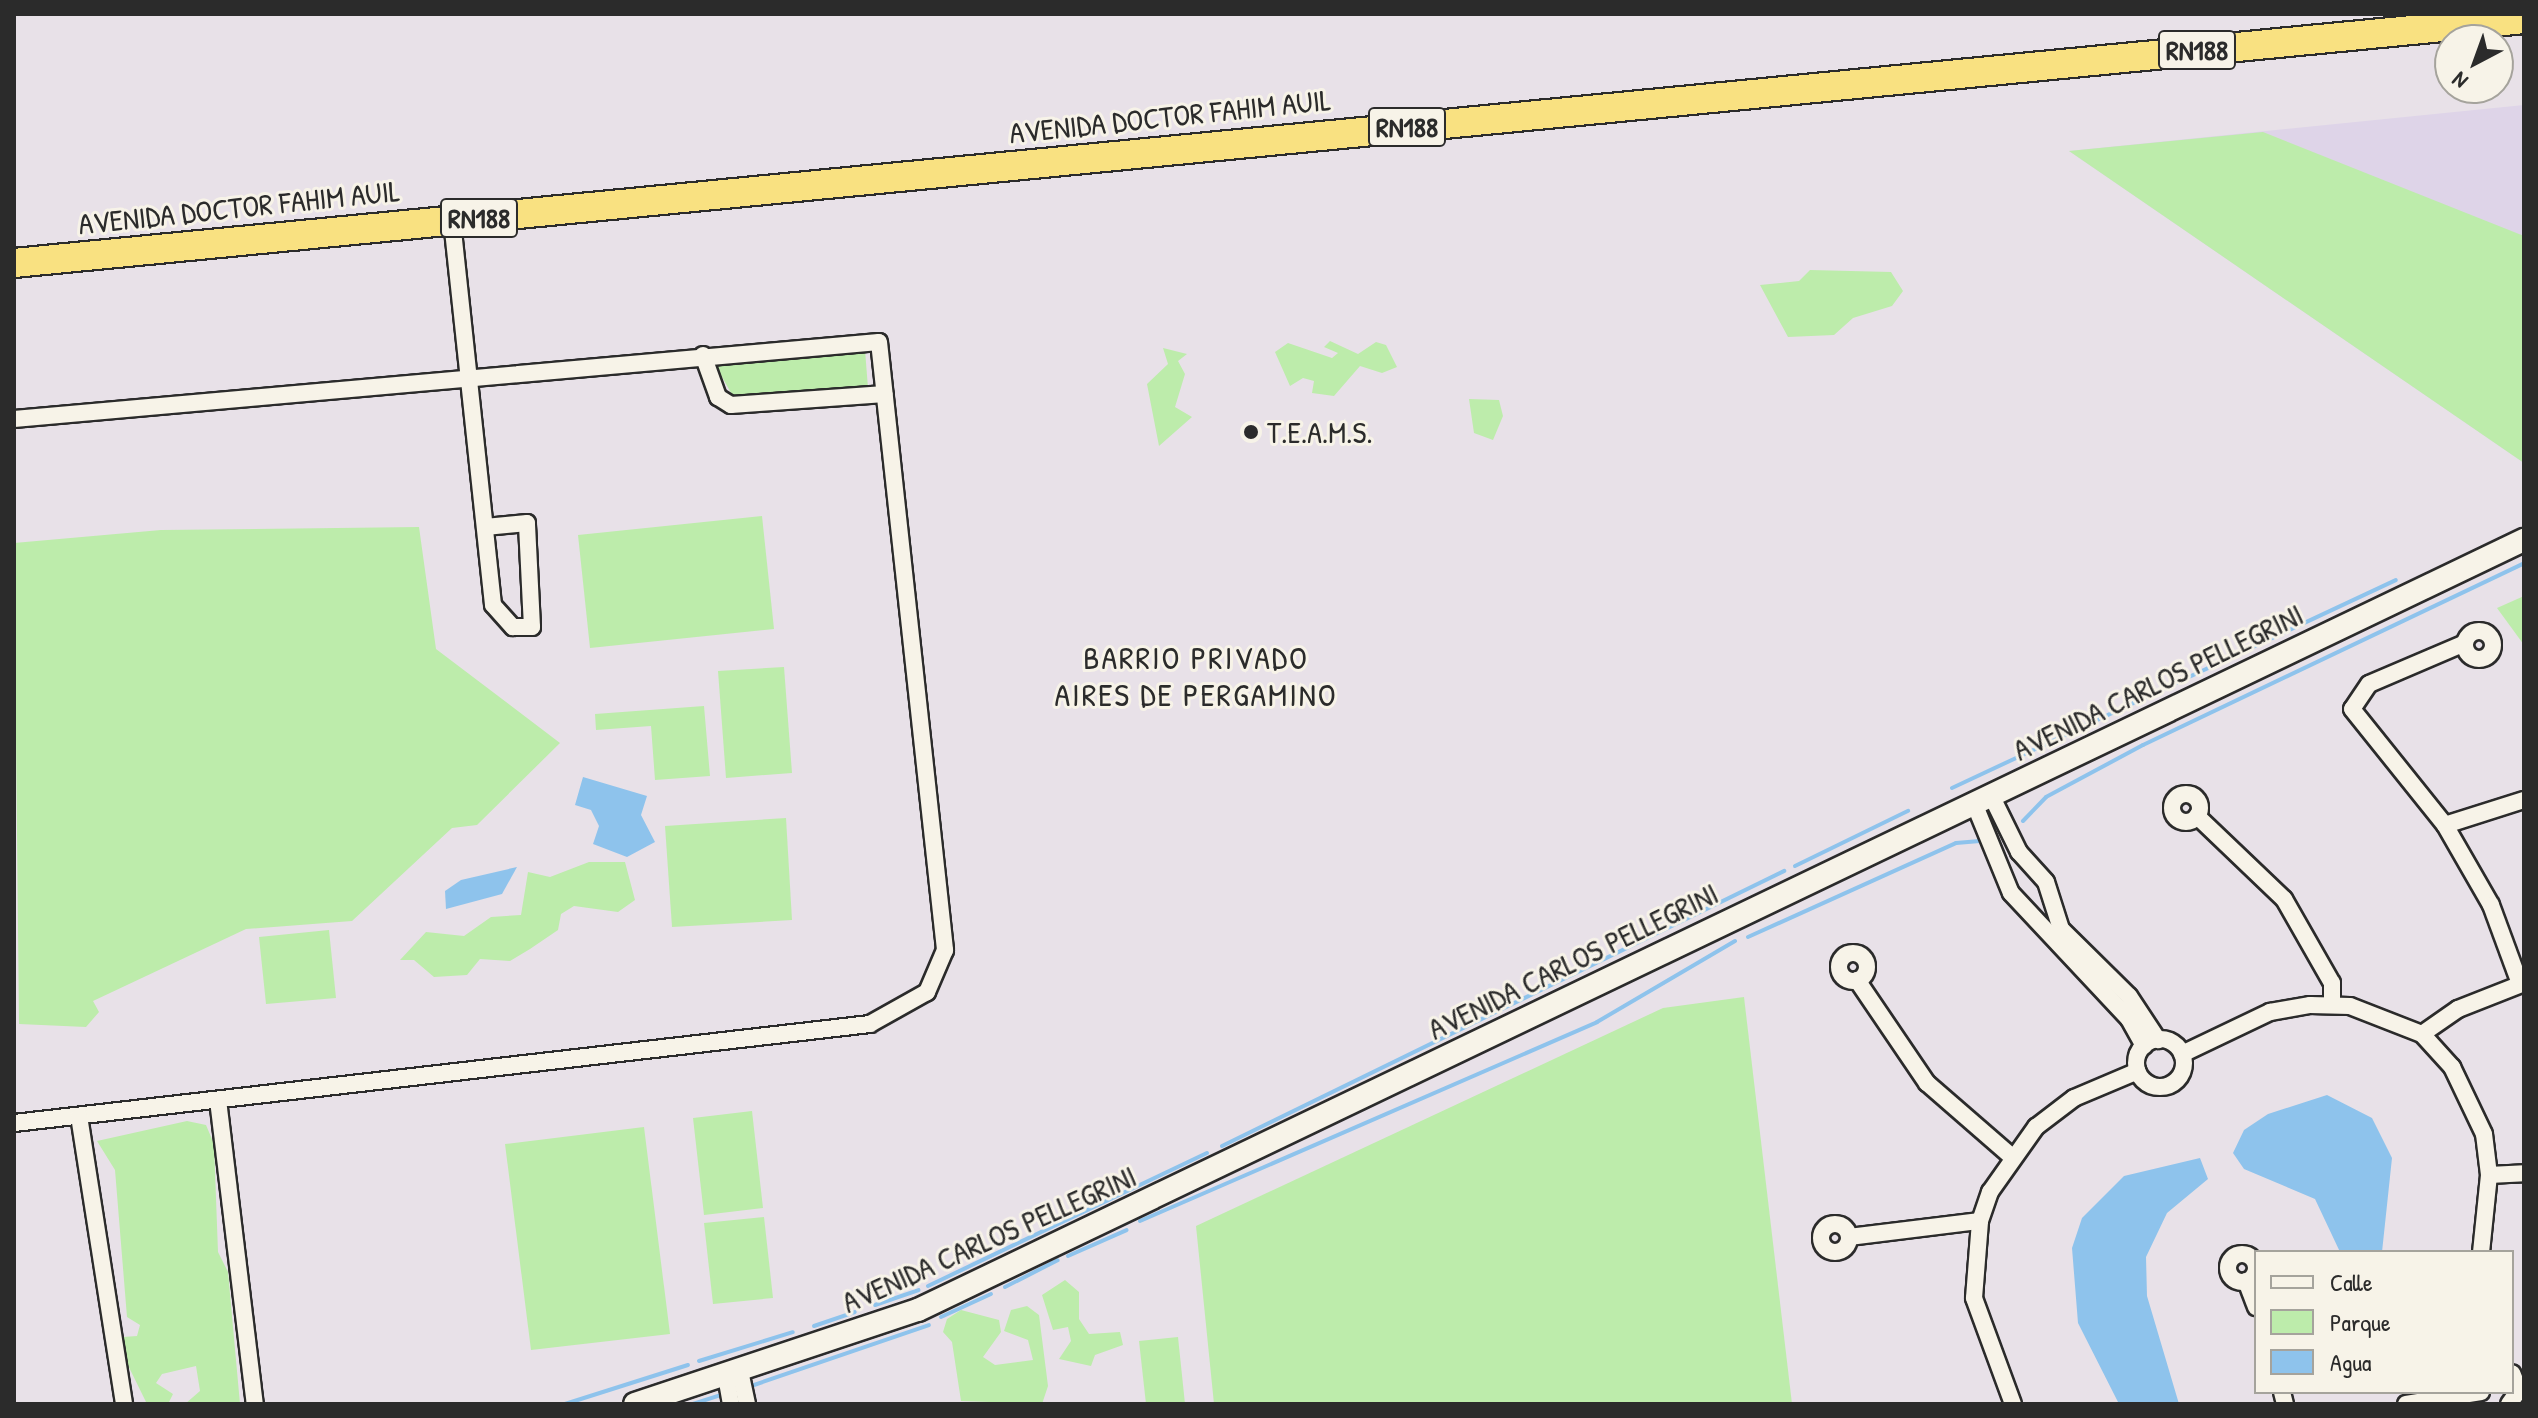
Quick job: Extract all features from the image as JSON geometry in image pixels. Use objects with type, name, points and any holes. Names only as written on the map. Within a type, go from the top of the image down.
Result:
[{"type":"highway","name":"AVENIDA DOCTOR FAHIM AUIL","points":[[14,263],[2524,19]]},
{"type":"main road","name":"AVENIDA CARLOS PELLEGRINI","points":[[635,1404],[733,1374],[918,1310],[2524,540]]},
{"type":"street","points":[[452,221],[493,605],[513,627],[532,627],[527,523],[485,527]]},
{"type":"street","points":[[14,419],[469,373],[879,342],[945,950],[927,992],[870,1024],[14,1123]]},
{"type":"street","points":[[703,355],[718,397],[731,405],[885,394]]},
{"type":"street","points":[[2422,1034],[2458,1009],[2522,984],[2491,905],[2445,825],[2352,709],[2369,684],[2465,643]]},
{"type":"street","points":[[1983,799],[2019,852],[2036,863],[2049,905],[2075,948],[2129,996],[2151,1043],[2138,1071],[2074,1098],[2012,1157],[1980,1221],[1974,1298],[2011,1400],[1992,1404]]},
{"type":"street","points":[[1983,799],[2011,893],[2029,916],[2151,1043],[2182,1054],[2270,1012],[2332,1005],[2386,1017],[2422,1034],[2469,1095],[2489,1175],[2481,1250]]},
{"type":"street","points":[[2445,825],[2524,800]]},
{"type":"street","points":[[2197,816],[2284,899],[2332,983],[2332,1005]]},
{"type":"street","points":[[2002,859],[2019,852]]},
{"type":"street","points":[[2029,916],[2049,905]]},
{"type":"street","points":[[1857,980],[1927,1083],[2012,1157]]},
{"type":"street","points":[[2138,1071],[2152,1085],[2167,1086],[2180,1077],[2182,1054]]},
{"type":"street","points":[[218,1100],[255,1404]]},
{"type":"street","points":[[79,1116],[124,1404]]},
{"type":"street","points":[[2489,1175],[2524,1173]]},
{"type":"street","points":[[1849,1237],[1980,1221]]},
{"type":"street","points":[[2246,1281],[2254,1302]]},
{"type":"street","points":[[731,1404],[733,1374]]},
{"type":"street","points":[[733,1374],[747,1404]]},
{"type":"street","points":[[2406,1404],[2468,1394]]},
{"type":"shaded area","points":[[2524,105],[2524,463],[2069,151]]},
{"type":"green space","points":[[2263,132],[2524,236],[2524,463],[2069,151]]},
{"type":"green space","points":[[1810,270],[1891,272],[1903,291],[1892,306],[1853,318],[1834,335],[1788,337],[1760,285],[1799,281]]},
{"type":"green space","points":[[1330,341],[1358,354],[1376,342],[1386,345],[1397,367],[1382,373],[1360,366],[1334,396],[1312,393],[1314,381],[1303,378],[1290,386],[1275,352],[1288,343],[1332,358],[1338,353],[1324,347]]},
{"type":"green space","points":[[1163,348],[1187,354],[1178,361],[1185,374],[1175,407],[1192,417],[1159,446],[1147,384],[1168,364]]},
{"type":"green space","points":[[865,350],[868,388],[735,400],[713,361]]},
{"type":"green space","points":[[1469,399],[1499,400],[1503,416],[1493,440],[1474,433]]},
{"type":"green space","points":[[762,516],[774,629],[590,648],[578,535]]},
{"type":"green space","points":[[419,527],[436,649],[560,743],[477,825],[452,828],[352,921],[246,929],[93,1001],[99,1012],[86,1027],[19,1024],[14,543],[161,530]]},
{"type":"green space","points":[[2524,596],[2524,645],[2497,608]]},
{"type":"green space","points":[[784,667],[792,773],[726,778],[718,671]]},
{"type":"green space","points":[[704,706],[710,776],[655,780],[651,726],[596,730],[595,714]]},
{"type":"green space","points":[[786,818],[792,920],[672,927],[665,826]]},
{"type":"green space","points":[[589,862],[625,862],[635,900],[618,912],[574,906],[561,914],[558,930],[530,949],[510,961],[480,959],[467,975],[434,977],[414,960],[400,960],[426,932],[464,936],[491,917],[521,915],[528,872],[550,877]]},
{"type":"green space","points":[[329,930],[336,998],[266,1004],[259,937]]},
{"type":"green space","points":[[1744,997],[1792,1404],[1214,1404],[1196,1226],[1663,1008]]},
{"type":"green space","points":[[752,1111],[763,1208],[704,1215],[693,1118]]},
{"type":"green space","points":[[187,1121],[206,1125],[214,1144],[218,1252],[228,1272],[240,1404],[185,1404],[200,1391],[196,1366],[162,1374],[156,1383],[173,1394],[168,1404],[147,1404],[122,1353],[123,1337],[137,1336],[140,1325],[127,1317],[115,1170],[97,1141]]},
{"type":"green space","points":[[644,1127],[670,1334],[531,1350],[505,1144]]},
{"type":"green space","points":[[764,1217],[773,1298],[713,1304],[704,1223]]},
{"type":"green space","points":[[1065,1280],[1079,1292],[1079,1319],[1089,1334],[1120,1332],[1123,1345],[1095,1355],[1091,1366],[1059,1359],[1071,1341],[1068,1327],[1053,1330],[1042,1295]]},
{"type":"green space","points":[[1027,1306],[1039,1315],[1048,1386],[1042,1404],[961,1401],[952,1342],[943,1332],[947,1319],[961,1310],[999,1320],[1001,1332],[983,1357],[995,1365],[1033,1360],[1028,1340],[1004,1331],[1011,1310]]},
{"type":"green space","points":[[1178,1337],[1185,1404],[1146,1404],[1139,1341]]},
{"type":"water","points":[[583,777],[647,796],[641,815],[655,842],[627,857],[593,844],[599,826],[591,810],[575,805]]},
{"type":"water","points":[[517,867],[502,894],[446,909],[445,891],[461,880]]},
{"type":"water","points":[[2327,1095],[2372,1118],[2392,1158],[2382,1250],[2339,1250],[2315,1199],[2244,1169],[2233,1153],[2244,1130],[2268,1114]]},
{"type":"water","points":[[2200,1158],[2208,1179],[2167,1213],[2146,1257],[2147,1296],[2179,1404],[2119,1404],[2078,1323],[2072,1248],[2082,1218],[2124,1176]]},
{"type":"waterway","points":[[2023,821],[2046,797],[2143,745],[2524,563]]},
{"type":"waterway","points":[[1952,788],[2396,580]]},
{"type":"waterway","points":[[1795,866],[1908,811]]},
{"type":"waterway","points":[[1748,937],[1956,843],[1980,841]]},
{"type":"waterway","points":[[1222,1146],[1784,871]]},
{"type":"waterway","points":[[1140,1221],[1597,1022],[1735,941]]},
{"type":"waterway","points":[[928,1286],[1207,1153]]},
{"type":"waterway","points":[[1068,1256],[1127,1230]]},
{"type":"waterway","points":[[1005,1287],[1058,1260]]},
{"type":"waterway","points":[[875,1305],[919,1290]]},
{"type":"waterway","points":[[941,1317],[991,1294]]},
{"type":"waterway","points":[[814,1326],[855,1312]]},
{"type":"waterway","points":[[751,1386],[929,1325]]},
{"type":"waterway","points":[[699,1361],[793,1332]]},
{"type":"waterway","points":[[565,1404],[688,1365]]},
{"type":"waterway","points":[[693,1404],[720,1395]]},
{"type":"place","name":"T.E.A.M.S.","points":[[1251,432]]},
{"type":"district","name":"BARRIO PRIVADO AIRES DE PERGAMINO","points":[[1196,678]]}]
